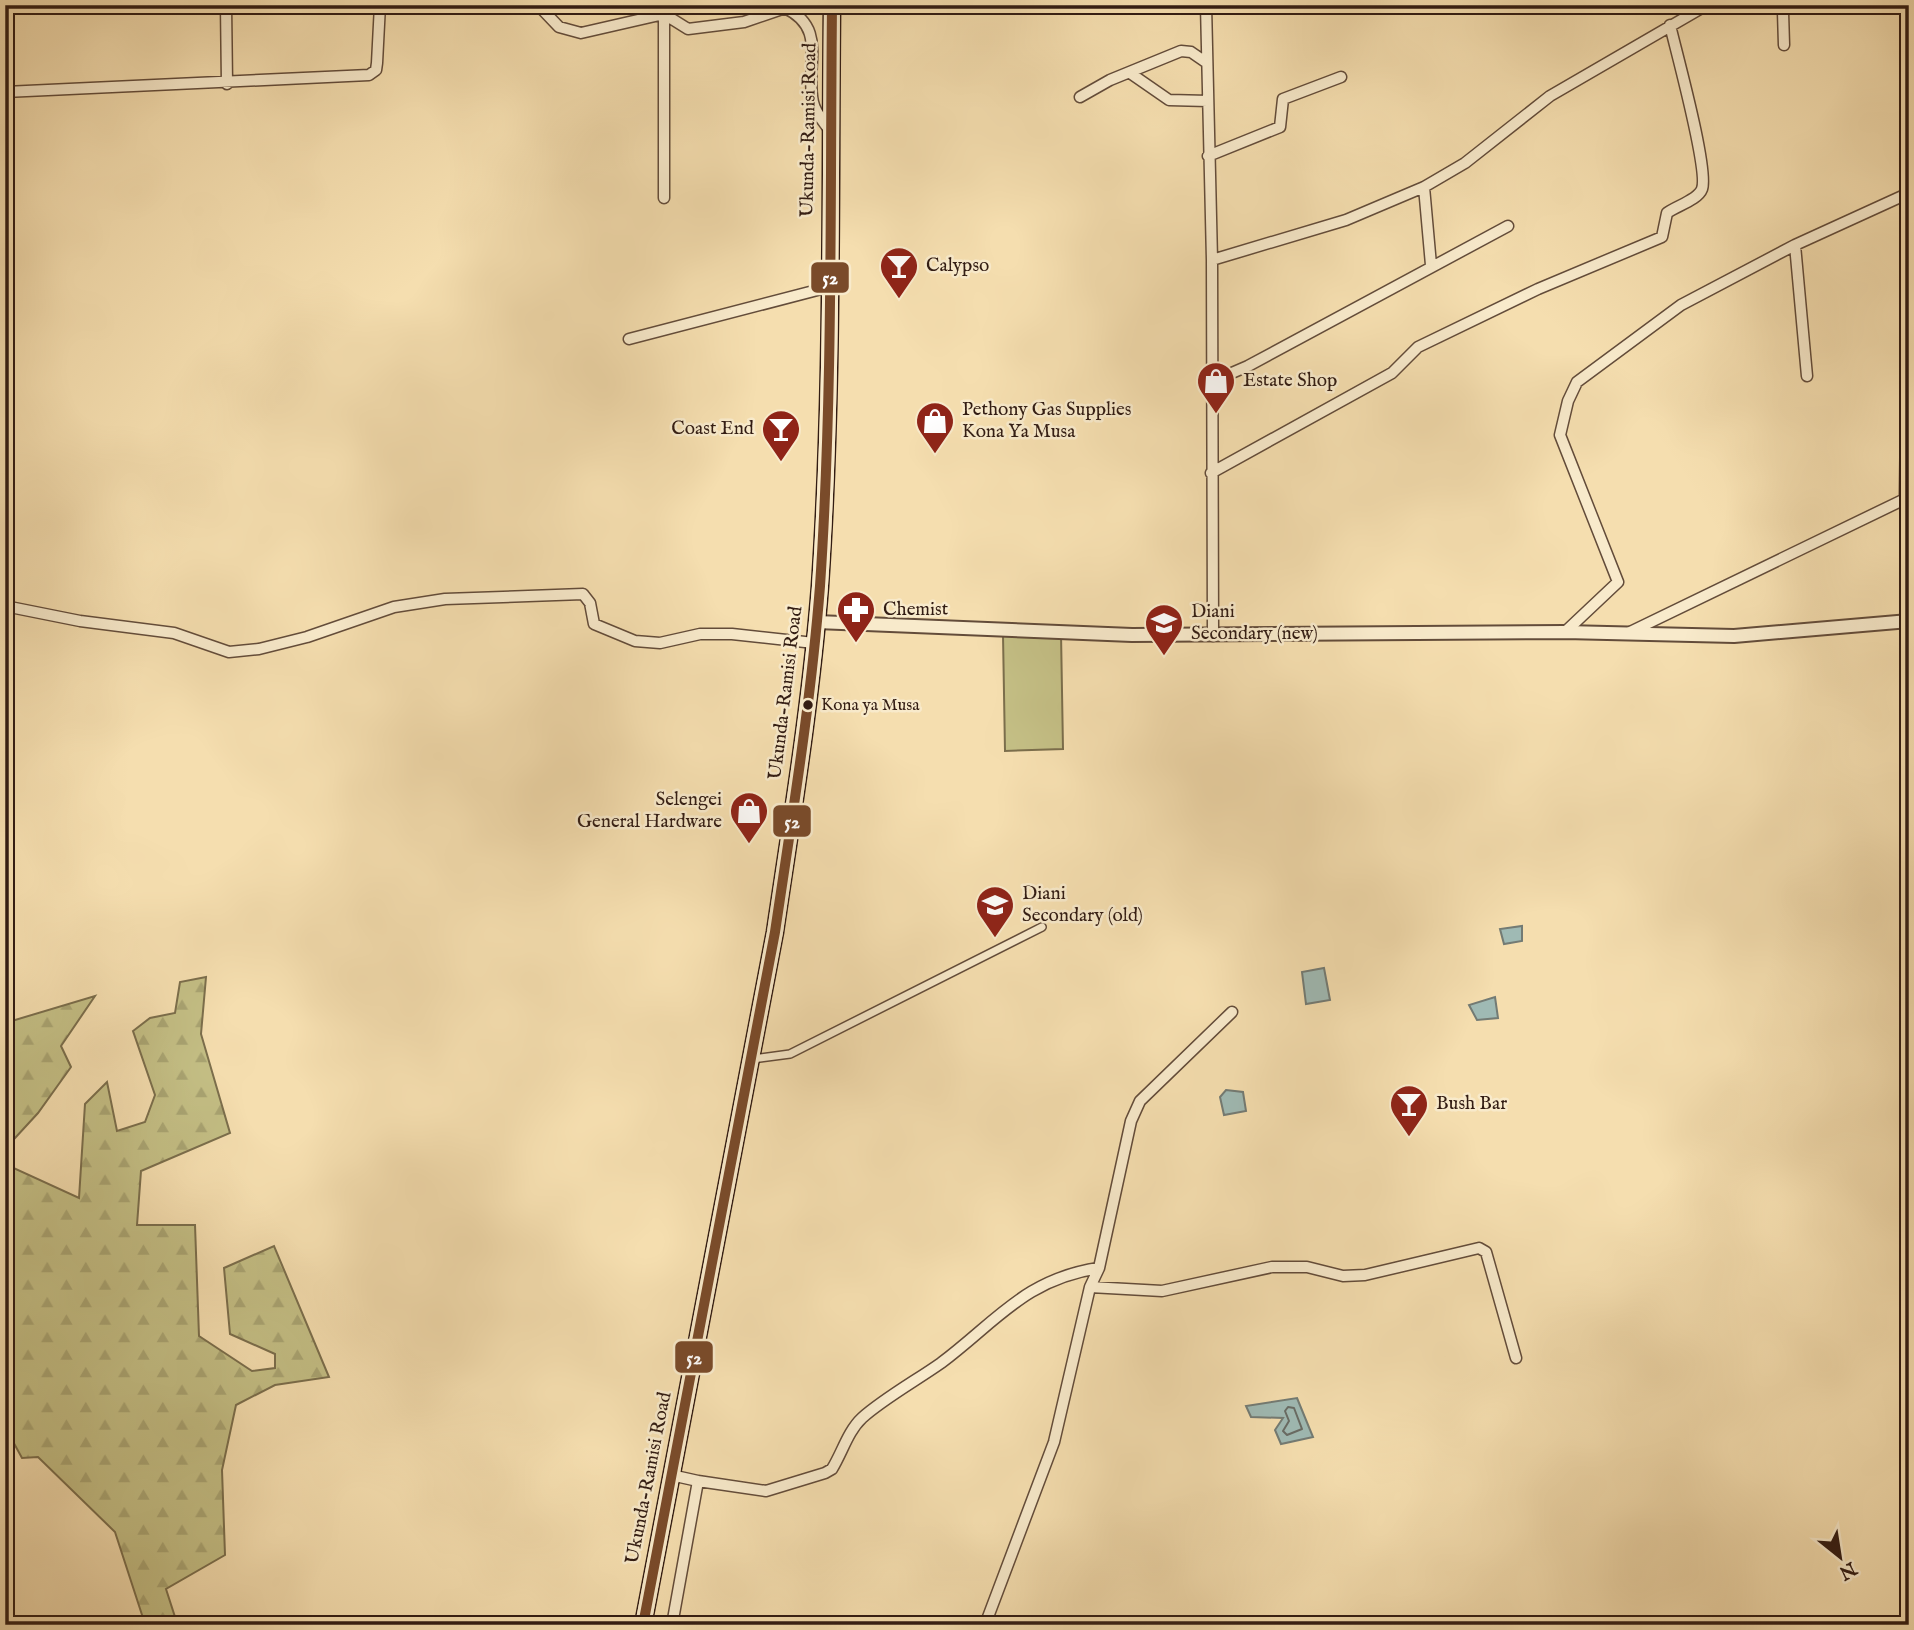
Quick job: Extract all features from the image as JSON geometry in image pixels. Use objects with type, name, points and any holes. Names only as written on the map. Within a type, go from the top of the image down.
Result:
[{"type":"highway","name":"Ukunda-Ramisi Road","points":[[643,1625],[790,844],[817,622],[825,477],[832,5]]},
{"type":"street","points":[[226,5],[227,84]]},
{"type":"street","points":[[5,92],[111,85],[227,84],[369,75],[376,70],[380,5]]},
{"type":"street","points":[[538,5],[559,27],[581,33],[664,9]]},
{"type":"street","points":[[1206,5],[1212,260],[1213,636]]},
{"type":"street","points":[[1212,260],[1346,220],[1424,187],[1465,163],[1550,96],[1707,5]]},
{"type":"street","points":[[1779,5],[1783,12],[1784,45]]},
{"type":"street","points":[[664,9],[688,29],[744,22],[785,8],[800,15],[812,36],[812,100],[830,131]]},
{"type":"street","points":[[664,9],[664,198]]},
{"type":"street","points":[[1211,473],[1392,373],[1418,347],[1538,289],[1662,237],[1667,214],[1697,195],[1702,181],[1693,117],[1670,25]]},
{"type":"street","points":[[1080,97],[1110,80],[1181,51],[1191,52],[1207,63]]},
{"type":"street","points":[[1130,73],[1170,100],[1208,101]]},
{"type":"street","points":[[1208,156],[1280,127],[1283,99],[1341,77]]},
{"type":"street","points":[[1628,633],[1907,497],[1909,183]]},
{"type":"street","points":[[1424,187],[1431,265]]},
{"type":"street","points":[[1565,632],[1618,582],[1560,435],[1568,401],[1577,382],[1681,305],[1795,245],[1909,193]]},
{"type":"street","points":[[1211,382],[1248,366],[1431,265],[1508,226]]},
{"type":"street","points":[[1795,245],[1807,376]]},
{"type":"street","points":[[629,339],[829,286]]},
{"type":"street","points":[[5,606],[80,621],[174,632],[229,652],[259,649],[307,637],[394,607],[445,598],[583,594],[590,603],[594,624],[635,641],[660,643],[700,634],[721,634],[814,643]]},
{"type":"street","points":[[817,622],[1213,636],[1565,632],[1734,636],[1909,621]]},
{"type":"street","points":[[750,1059],[790,1054],[1042,927]]},
{"type":"street","points":[[985,1625],[1054,1442],[1090,1287],[1099,1268],[1131,1121],[1140,1101],[1232,1012]]},
{"type":"street","points":[[1090,1287],[1163,1291],[1272,1267],[1307,1267],[1343,1276],[1366,1275],[1479,1248],[1486,1252],[1516,1358]]},
{"type":"street","points":[[671,1475],[766,1491],[825,1473],[832,1469],[863,1418],[945,1360],[1013,1303],[1045,1282],[1071,1272],[1099,1268]]},
{"type":"street","points":[[672,1625],[698,1481]]},
{"type":"green space","points":[[1061,633],[1063,749],[1005,751],[1003,635]]},
{"type":"green space","points":[[206,977],[201,1034],[230,1133],[141,1171],[137,1225],[195,1225],[199,1336],[252,1371],[275,1368],[275,1354],[230,1334],[224,1268],[274,1246],[329,1377],[275,1385],[236,1405],[222,1470],[225,1555],[166,1589],[175,1617],[144,1621],[115,1532],[38,1457],[22,1458],[5,1427],[5,1164],[79,1198],[85,1104],[107,1082],[117,1131],[145,1122],[155,1095],[133,1031],[150,1018],[175,1013],[180,982]]},
{"type":"green space","points":[[95,996],[61,1046],[71,1067],[38,1113],[5,1149],[5,1023]]},
{"type":"water","points":[[1522,926],[1522,941],[1504,944],[1500,929]]},
{"type":"water","points":[[1324,968],[1330,1000],[1306,1004],[1302,972]]},
{"type":"water","points":[[1495,997],[1498,1018],[1477,1020],[1469,1005]]},
{"type":"water","points":[[1226,1090],[1243,1092],[1246,1111],[1224,1115],[1220,1097]]},
{"type":"water","points":[[1297,1398],[1313,1437],[1281,1444],[1275,1430],[1283,1418],[1251,1417],[1246,1406]]},
{"type":"transit line","name":"52","points":[[643,1625],[775,932],[812,673],[820,586],[827,441],[832,5]]},
{"type":"place","name":"Calypso","points":[[899,300]]},
{"type":"place","name":"Estate Shop","points":[[1216,415]]},
{"type":"place","name":"Pethony Gas Supplies Kona Ya Musa","points":[[935,455]]},
{"type":"place","name":"Coast End","points":[[781,463]]},
{"type":"place","name":"Chemist","points":[[856,644]]},
{"type":"place","name":"Diani Secondary (new)","points":[[1164,657]]},
{"type":"place","name":"Kona ya Musa","points":[[808,705]]},
{"type":"place","name":"Selengei General Hardware","points":[[749,845]]},
{"type":"place","name":"Diani Secondary (old)","points":[[995,939]]},
{"type":"place","name":"Bush Bar","points":[[1409,1138]]}]
